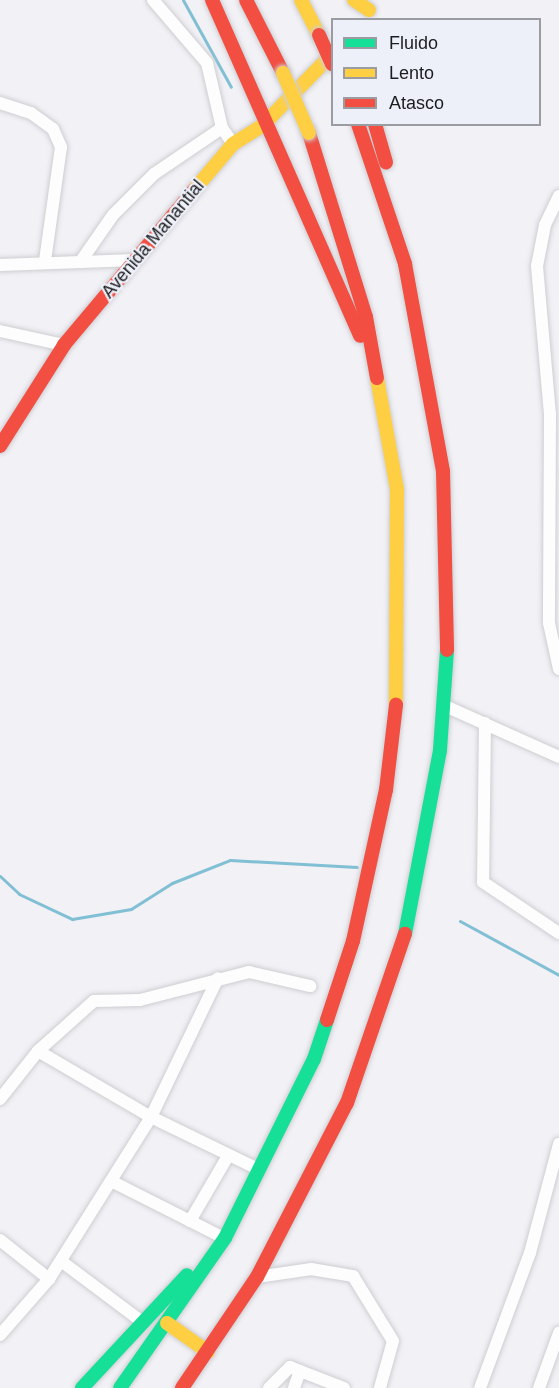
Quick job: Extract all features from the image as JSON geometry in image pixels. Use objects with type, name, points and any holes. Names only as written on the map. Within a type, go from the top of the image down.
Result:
[{"type":"main road","points":[[212,0],[263,125],[382,387]]},
{"type":"main road","points":[[120,1388],[224,1238],[260,1170],[317,1049],[353,941],[384,801],[398,683],[401,563],[382,387],[351,255],[309,133],[246,0]]},
{"type":"main road","points":[[301,0],[331,60]]},
{"type":"main road","points":[[354,0],[369,10]]},
{"type":"main road","name":"Avenida Manantial","points":[[0,446],[64,345],[233,144],[263,125],[331,56]]},
{"type":"main road","points":[[359,126],[405,264]]},
{"type":"main road","points":[[182,1388],[257,1277],[317,1166],[384,1007],[415,900],[445,706],[450,615],[443,471],[405,264],[375,126]]},
{"type":"main road","points":[[82,1388],[141,1321],[224,1238]]},
{"type":"main road","points":[[167,1323],[208,1352]]},
{"type":"street","points":[[153,0],[207,63],[222,128],[233,144]]},
{"type":"street","points":[[0,104],[30,113],[53,129],[61,147],[45,261]]},
{"type":"street","points":[[81,261],[113,214],[154,174],[222,128]]},
{"type":"street","points":[[559,196],[545,225],[537,266],[556,521],[555,582],[549,623],[559,669]]},
{"type":"street","points":[[0,265],[45,261],[135,260]]},
{"type":"street","points":[[0,331],[64,345]]},
{"type":"street","points":[[549,403],[559,389]]},
{"type":"street","points":[[445,706],[559,757]]},
{"type":"street","points":[[485,723],[483,882],[559,933]]},
{"type":"street","points":[[0,1099],[38,1051],[87,1003],[140,1000],[218,978],[266,973],[310,987]]},
{"type":"street","points":[[0,1335],[49,1279],[151,1117],[218,978]]},
{"type":"street","points":[[38,1051],[151,1117],[260,1170]]},
{"type":"street","points":[[480,1388],[530,1253],[559,1144]]},
{"type":"street","points":[[190,1221],[228,1156]]},
{"type":"street","points":[[111,1180],[224,1238]]},
{"type":"street","points":[[0,1240],[49,1279]]},
{"type":"street","points":[[61,1261],[141,1321]]},
{"type":"street","points":[[257,1277],[311,1269],[353,1276],[393,1341],[380,1388]]},
{"type":"street","points":[[539,1388],[556,1351],[559,1333]]},
{"type":"street","points":[[269,1388],[281,1371],[300,1371],[344,1388]]},
{"type":"street","points":[[294,1388],[300,1371]]},
{"type":"waterway","points":[[183,0],[231,87]]},
{"type":"waterway","points":[[0,876],[19,894],[72,919],[131,909],[172,883],[230,860],[357,867]]},
{"type":"waterway","points":[[460,921],[559,975]]},
{"type":"traffic: fast","points":[[405,934],[440,750],[447,650]]},
{"type":"traffic: fast","points":[[120,1388],[225,1238],[314,1059],[327,1020]]},
{"type":"traffic: fast","points":[[82,1388],[187,1275]]},
{"type":"traffic: slow","points":[[301,0],[319,35]]},
{"type":"traffic: slow","points":[[354,0],[369,10]]},
{"type":"traffic: slow","points":[[194,190],[233,144],[263,125],[331,55]]},
{"type":"traffic: slow","points":[[283,73],[309,133]]},
{"type":"traffic: slow","points":[[377,378],[397,489],[396,705]]},
{"type":"traffic: slow","points":[[167,1323],[208,1352]]},
{"type":"traffic: jam","points":[[212,0],[360,336]]},
{"type":"traffic: jam","points":[[246,0],[283,73]]},
{"type":"traffic: jam","points":[[319,35],[331,62]]},
{"type":"traffic: jam","points":[[359,126],[405,264],[443,471],[447,650]]},
{"type":"traffic: jam","points":[[376,126],[386,162]]},
{"type":"traffic: jam","points":[[309,133],[366,317],[377,378]]},
{"type":"traffic: jam","points":[[0,446],[64,345],[194,190]]},
{"type":"traffic: jam","points":[[327,1020],[353,941],[386,790],[396,705]]},
{"type":"traffic: jam","points":[[182,1388],[257,1277],[347,1103],[405,934]]}]
